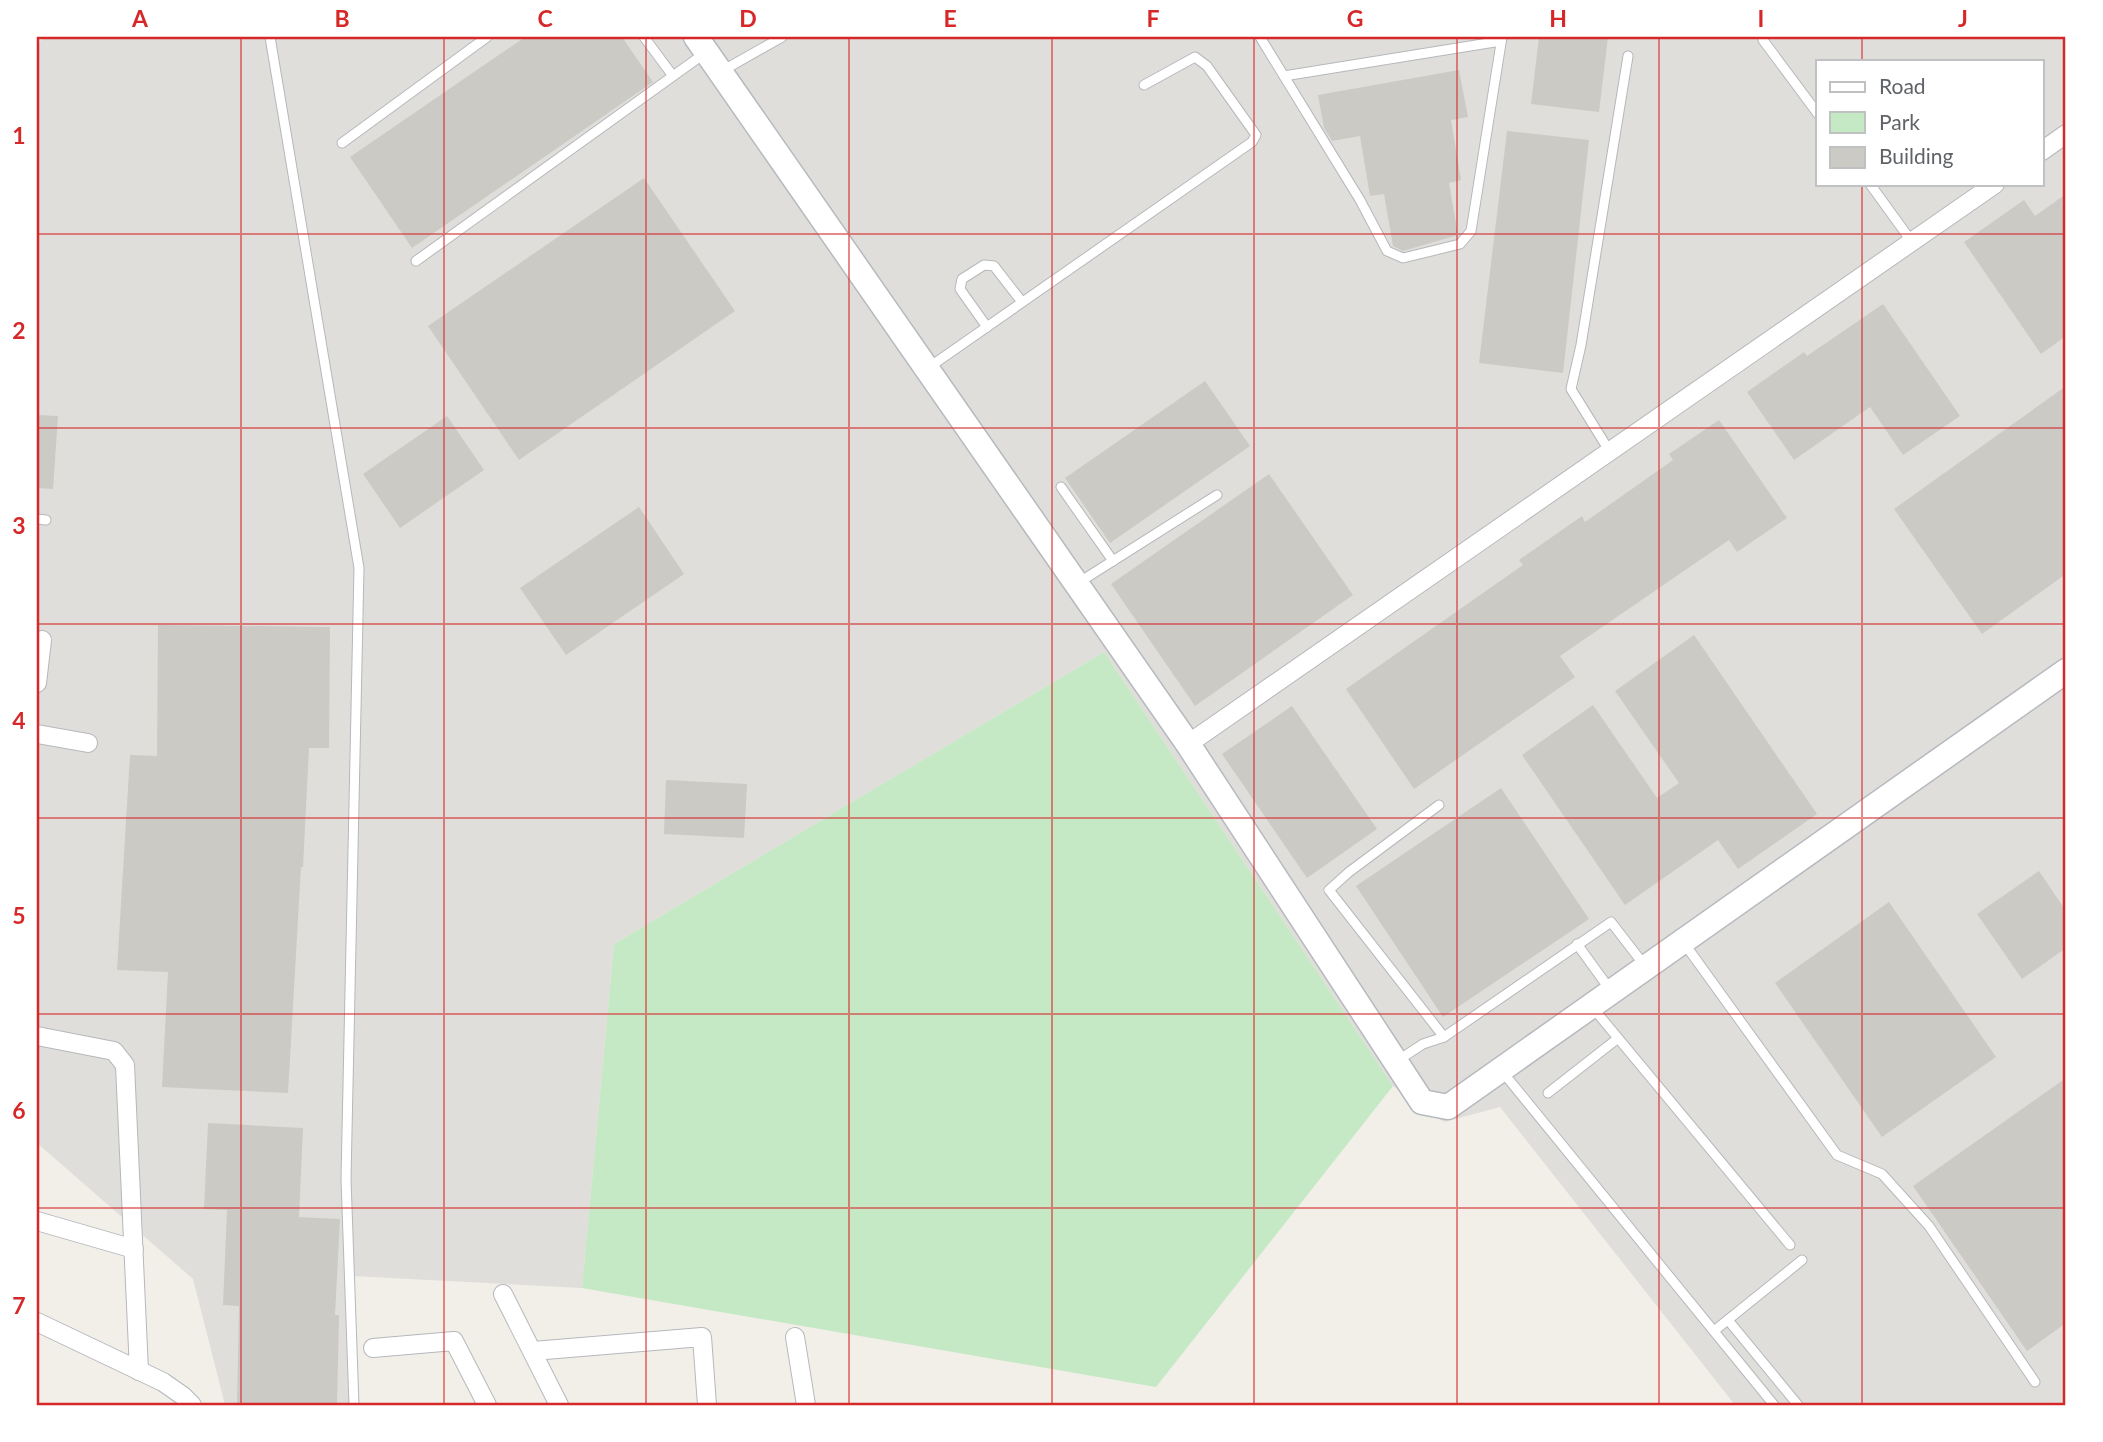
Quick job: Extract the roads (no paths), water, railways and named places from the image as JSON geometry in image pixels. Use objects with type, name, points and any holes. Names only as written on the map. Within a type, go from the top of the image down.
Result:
[{"type":"street","points":[[707,54],[1188,744],[1422,1102],[1448,1107],[2066,671]]},
{"type":"street","points":[[2044,150],[2066,134]]},
{"type":"street","points":[[1188,744],[1992,186]]},
{"type":"street","points":[[37,683],[42,640]]},
{"type":"street","points":[[37,734],[88,743]]},
{"type":"street","points":[[37,1036],[114,1051],[125,1065],[139,1371]]},
{"type":"street","points":[[37,1221],[134,1249]]},
{"type":"street","points":[[503,1294],[559,1405]]},
{"type":"street","points":[[37,1322],[163,1382],[191,1405]]},
{"type":"street","points":[[533,1351],[702,1337],[707,1405]]},
{"type":"street","points":[[795,1337],[806,1405]]},
{"type":"street","points":[[373,1348],[454,1341],[487,1405]]},
{"type":"lane","points":[[270,37],[359,568],[346,1179],[354,1405]]},
{"type":"lane","points":[[342,143],[487,37]]},
{"type":"lane","points":[[644,37],[673,76]]},
{"type":"lane","points":[[415,261],[707,54],[782,37]]},
{"type":"lane","points":[[1260,37],[1360,200],[1387,251],[1403,258],[1461,244],[1471,231],[1502,39],[1284,76]]},
{"type":"lane","points":[[1763,40],[1816,111]]},
{"type":"lane","points":[[1610,452],[1571,389],[1581,345],[1628,56]]},
{"type":"lane","points":[[927,369],[1252,142],[1256,135],[1208,66],[1195,57],[1144,85]]},
{"type":"lane","points":[[1871,186],[1912,242]]},
{"type":"lane","points":[[987,327],[960,289],[962,279],[984,265],[994,266],[1022,302]]},
{"type":"lane","points":[[1061,487],[1113,561]]},
{"type":"lane","points":[[1077,584],[1217,495]]},
{"type":"lane","points":[[1439,805],[1329,890],[1444,1037]]},
{"type":"lane","points":[[1395,1062],[1423,1044],[1444,1037],[1611,922],[1647,968]]},
{"type":"lane","points":[[1683,942],[1837,1155],[1882,1174],[1929,1226],[2035,1381]]},
{"type":"lane","points":[[1577,944],[1617,1039],[1790,1245]]},
{"type":"lane","points":[[1548,1093],[1617,1039]]},
{"type":"lane","points":[[1501,1070],[1774,1405]]},
{"type":"lane","points":[[1714,1331],[1802,1260]]},
{"type":"lane","points":[[1728,1320],[1798,1405]]},
{"type":"lane","points":[[1748,1373],[1762,1361]]}]
